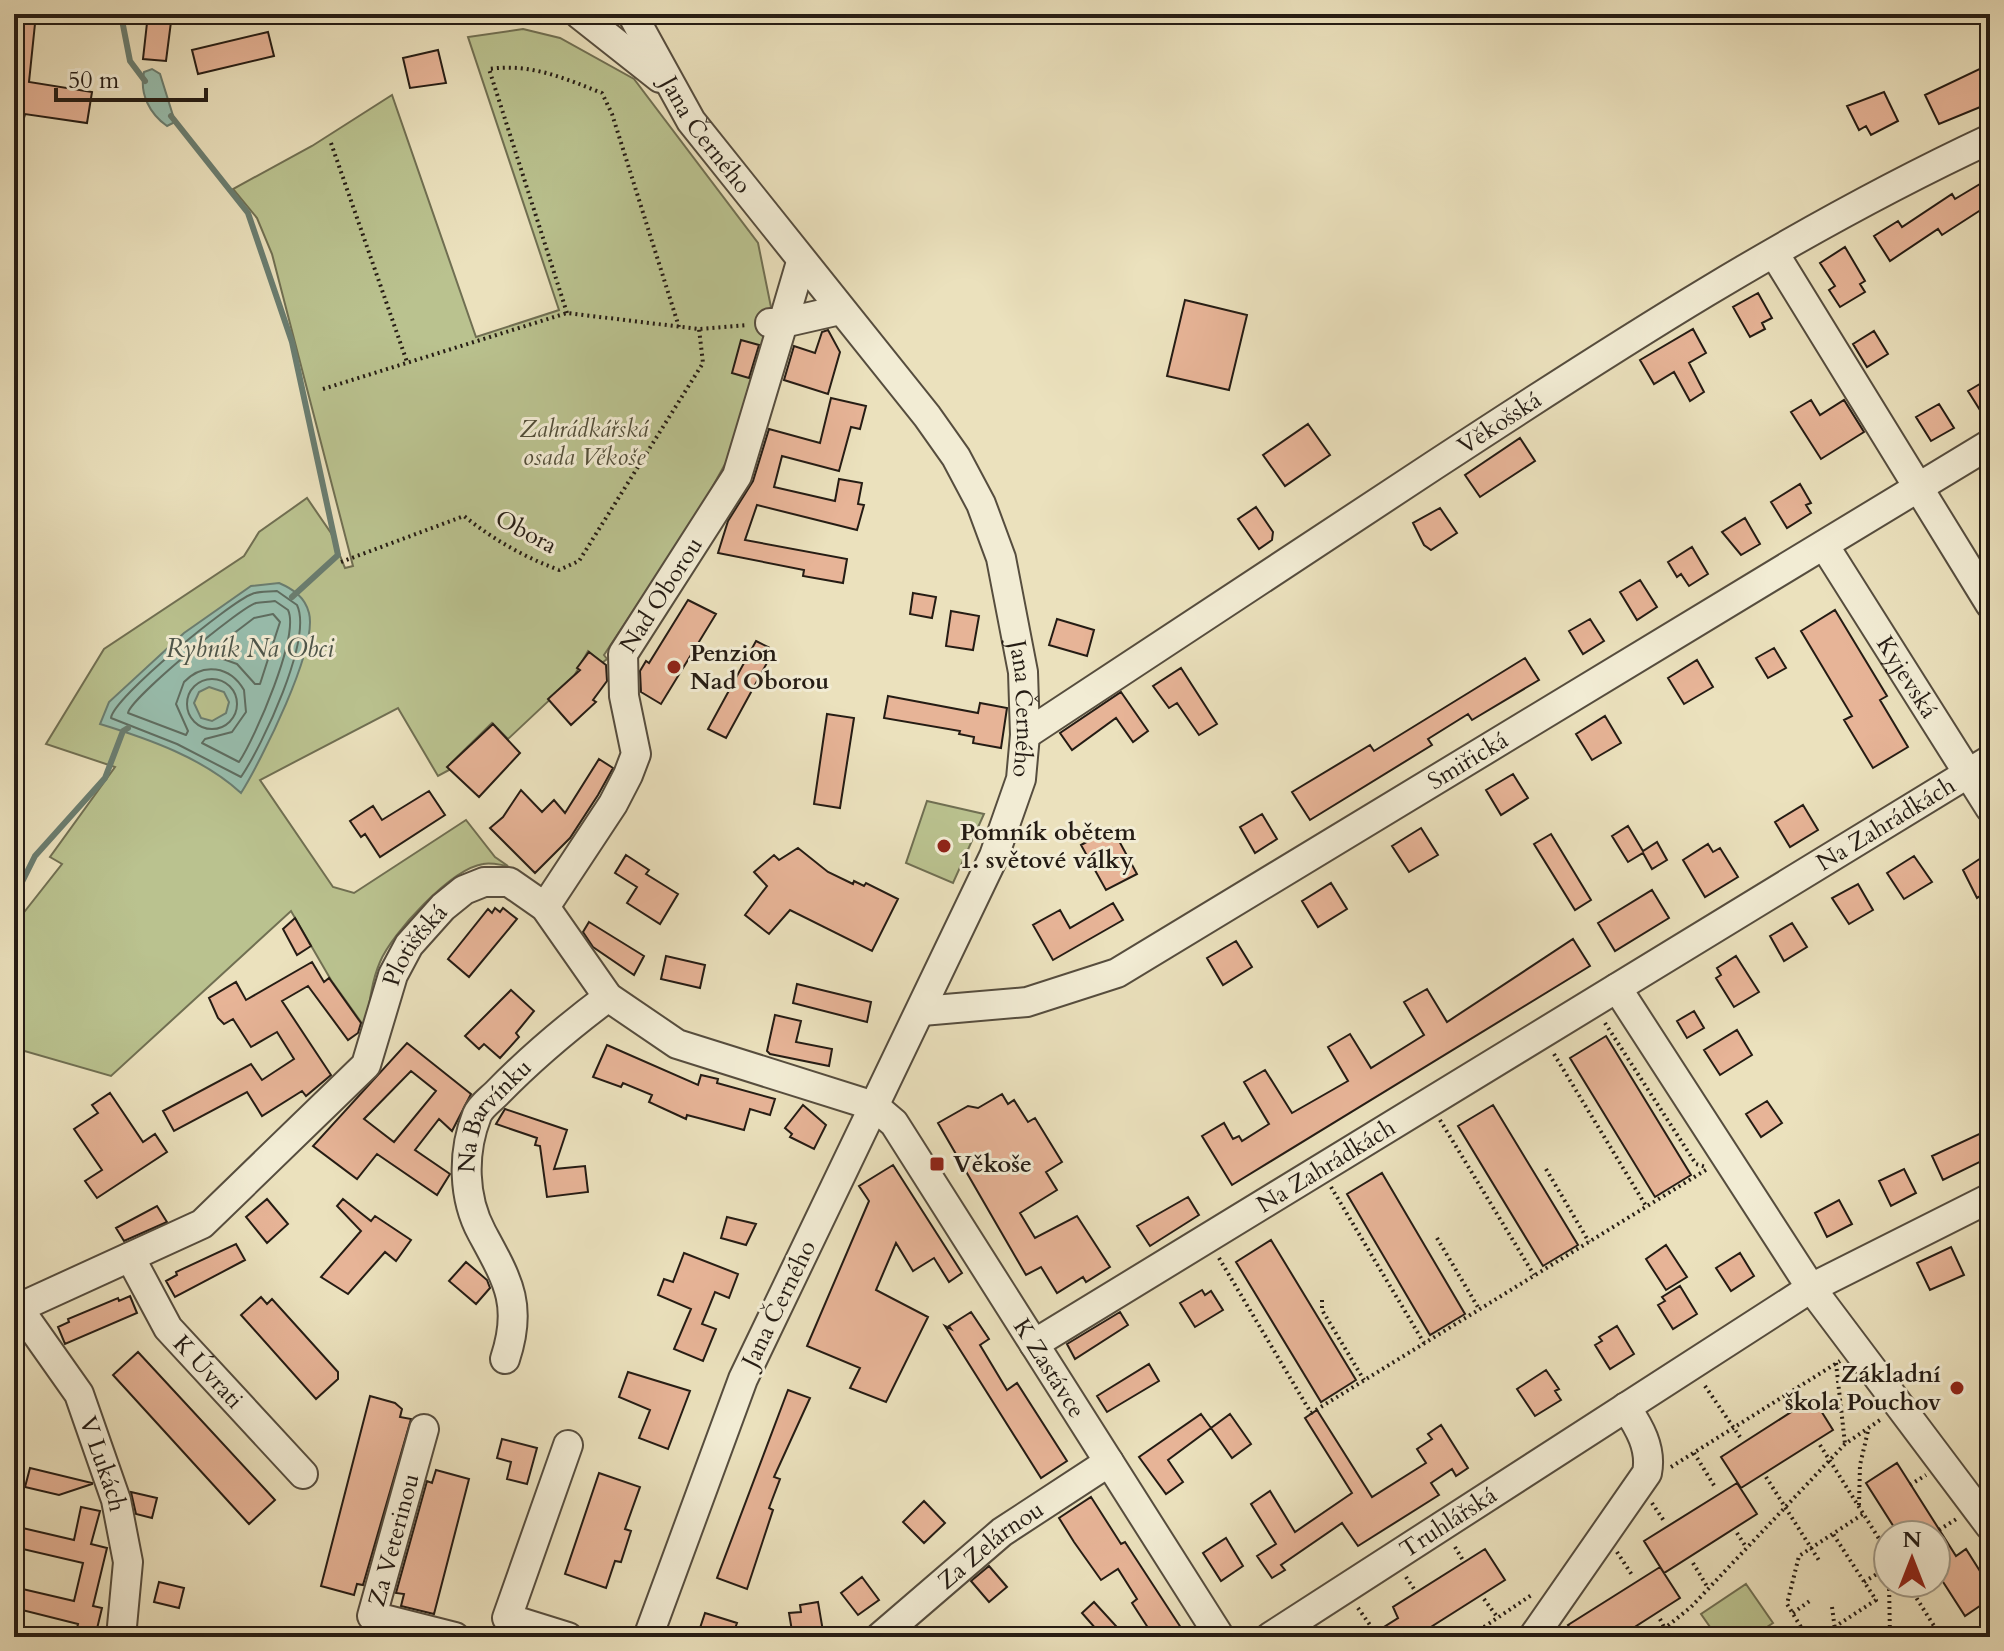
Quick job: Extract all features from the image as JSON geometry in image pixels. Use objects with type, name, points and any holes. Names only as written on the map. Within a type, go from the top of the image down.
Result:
[{"type":"street","points":[[579,14],[669,85]]},
{"type":"street","name":"Jana Černého","points":[[632,14],[691,121],[927,416],[956,457],[981,504],[1001,558],[1014,611],[1023,672],[1025,735],[1021,779],[1005,829],[922,1011],[743,1379],[648,1637]]},
{"type":"street","name":"Věkošská","points":[[1025,735],[1573,374],[1774,253],[1929,167],[1990,139]]},
{"type":"street","points":[[1774,253],[1990,604]]},
{"type":"street","name":"Nad Oborou","points":[[545,907],[613,804],[628,775],[636,754],[624,696],[623,654],[737,476],[776,323],[801,262]]},
{"type":"street","points":[[776,323],[840,310]]},
{"type":"street","name":"Smiřická","points":[[922,1011],[1027,1002],[1117,973],[1990,444]]},
{"type":"street","name":"Kyjevská","points":[[1824,545],[1979,767],[1990,808]]},
{"type":"street","name":"Na Zahrádkách","points":[[1034,1344],[1979,767]]},
{"type":"street","name":"Plotišťská","points":[[17,1310],[202,1224],[366,1065],[393,975],[409,945],[443,907],[464,890],[484,882],[509,882],[545,907],[608,997],[677,1044],[874,1106]]},
{"type":"street","points":[[1617,988],[1811,1288],[1990,1526]]},
{"type":"street","name":"Na Barvínku","points":[[505,1359],[515,1329],[513,1307],[501,1266],[480,1229],[465,1181],[477,1113],[540,1048],[608,997]]},
{"type":"street","name":"K Zastávce","points":[[874,1106],[894,1123],[1220,1637]]},
{"type":"street","name":"Truhlářská","points":[[1270,1637],[1811,1288],[1990,1198]]},
{"type":"street","name":"K Úvrati","points":[[130,1257],[168,1328],[303,1474]]},
{"type":"street","name":"V Lukách","points":[[17,1310],[79,1394],[116,1500],[128,1562],[121,1637]]},
{"type":"street","points":[[1533,1637],[1552,1597],[1637,1488],[1649,1463],[1644,1439],[1626,1407]]},
{"type":"street","name":"Za Veterinou","points":[[424,1429],[372,1616],[455,1637]]},
{"type":"street","points":[[568,1445],[507,1618],[568,1637]]},
{"type":"street","name":"Za Zelárnou","points":[[880,1637],[1002,1532],[1109,1462]]},
{"type":"path","points":[[567,313],[489,69],[515,65],[554,74],[602,93],[612,114],[679,327]]},
{"type":"path","points":[[331,143],[407,362]]},
{"type":"path","points":[[323,389],[567,313],[699,329],[776,323]]},
{"type":"path","name":"Obora","points":[[341,562],[464,516],[490,537],[528,558],[559,570],[579,561],[703,363],[699,329]]},
{"type":"path","points":[[1598,1020],[1606,1024],[1696,1164],[1716,1169]]},
{"type":"path","points":[[1551,1048],[1646,1206]]},
{"type":"path","points":[[1437,1115],[1534,1275]]},
{"type":"path","points":[[1212,1247],[1311,1413],[1707,1168]]},
{"type":"path","points":[[1546,1169],[1589,1242]]},
{"type":"path","points":[[1327,1179],[1424,1343]]},
{"type":"path","points":[[1437,1238],[1479,1309]]},
{"type":"path","points":[[1322,1300],[1322,1310],[1364,1380]]},
{"type":"path","points":[[1637,1488],[1842,1360]]},
{"type":"path","points":[[1836,1363],[1845,1444]]},
{"type":"path","points":[[1692,1394],[1705,1386],[1740,1437]]},
{"type":"path","points":[[1794,1391],[1800,1400]]},
{"type":"path","points":[[1654,1637],[1708,1588],[1845,1444],[1885,1417]]},
{"type":"path","points":[[1859,1507],[1860,1465],[1868,1428]]},
{"type":"path","points":[[1820,1445],[1872,1528]]},
{"type":"path","points":[[1694,1453],[1715,1487]]},
{"type":"path","points":[[1910,1485],[1931,1471]]},
{"type":"path","points":[[1766,1477],[1820,1562]]},
{"type":"path","points":[[1807,1637],[1787,1604],[1799,1556],[1863,1514]]},
{"type":"path","points":[[1952,1522],[1964,1515]]},
{"type":"path","points":[[1737,1533],[1746,1547]]},
{"type":"path","points":[[1819,1637],[1876,1600],[1833,1534]]},
{"type":"path","points":[[1609,1540],[1632,1575]]},
{"type":"path","points":[[1455,1547],[1464,1562]]},
{"type":"path","points":[[1693,1563],[1708,1588]]},
{"type":"path","points":[[1983,1569],[1990,1565]]},
{"type":"path","points":[[1848,1572],[1855,1567]]},
{"type":"path","points":[[1406,1577],[1416,1592]]},
{"type":"path","points":[[1864,1582],[1872,1577]]},
{"type":"path","points":[[1472,1636],[1533,1594],[1552,1597]]},
{"type":"path","points":[[1484,1599],[1498,1618]]},
{"type":"path","points":[[1889,1599],[1890,1637]]},
{"type":"path","points":[[1917,1599],[1941,1637]]},
{"type":"path","points":[[1793,1613],[1811,1600]]},
{"type":"path","points":[[1832,1607],[1836,1637]]},
{"type":"path","points":[[1358,1608],[1370,1625]]},
{"type":"path","points":[[1660,1619],[1665,1629]]},
{"type":"path","points":[[1438,1629],[1443,1637]]},
{"type":"green space","name":"Zahrádkářská osada Věkoše","points":[[523,29],[560,38],[634,79],[758,243],[773,317],[740,437],[697,515],[604,655],[607,659],[602,663],[588,651],[573,678],[508,739],[492,723],[451,763],[449,770],[438,776],[398,708],[260,780],[333,887],[354,893],[466,820],[495,857],[508,866],[486,863],[470,868],[455,877],[409,920],[380,962],[372,986],[366,1029],[331,980],[291,911],[111,1076],[14,1048],[14,925],[62,864],[50,857],[115,767],[46,744],[104,649],[244,556],[259,532],[307,498],[331,533],[345,568],[353,566],[272,254],[257,218],[233,189],[312,146],[392,95],[476,337],[559,310],[468,37]]},
{"type":"green space","points":[[927,801],[984,814],[953,883],[906,863]]},
{"type":"green space","points":[[1746,1584],[1773,1623],[1752,1637],[1717,1637],[1701,1614]]},
{"type":"water","points":[[152,69],[160,74],[175,122],[167,126],[156,116],[145,96],[144,72]]},
{"type":"water","name":"Rybník Na Obci","points":[[279,583],[294,591],[307,607],[309,629],[305,651],[286,704],[241,793],[193,760],[156,743],[100,724],[109,702],[184,633],[251,586]],"holes":[[[209,687],[224,692],[229,702],[226,713],[212,721],[201,718],[194,703],[199,692]]]},
{"type":"building","points":[[14,14],[36,14],[29,82],[92,92],[87,123],[25,114],[24,118],[14,117]]},
{"type":"building","points":[[148,14],[172,14],[166,61],[143,59]]},
{"type":"building","points":[[268,32],[274,56],[198,74],[192,50]]},
{"type":"building","points":[[438,50],[446,83],[410,88],[403,58]]},
{"type":"building","points":[[1990,64],[1990,103],[1939,124],[1925,95]]},
{"type":"building","points":[[1884,92],[1898,121],[1871,135],[1866,126],[1859,130],[1847,106]]},
{"type":"building","points":[[1990,178],[1990,204],[1942,235],[1938,229],[1890,261],[1874,236],[1898,221],[1902,227],[1952,194],[1955,199]]},
{"type":"building","points":[[1845,247],[1865,281],[1860,284],[1865,292],[1840,307],[1829,290],[1835,286],[1820,263]]},
{"type":"building","points":[[1758,293],[1772,318],[1762,323],[1765,329],[1750,337],[1733,307]]},
{"type":"building","points":[[1185,300],[1247,315],[1229,390],[1167,376]]},
{"type":"building","points":[[1693,329],[1706,353],[1689,363],[1704,392],[1690,401],[1674,372],[1654,384],[1640,360]]},
{"type":"building","points":[[828,330],[840,352],[828,394],[784,380],[794,346],[815,353],[822,332]]},
{"type":"building","points":[[1874,331],[1888,354],[1867,367],[1853,344]]},
{"type":"building","points":[[741,340],[759,345],[749,378],[732,373]]},
{"type":"building","points":[[1990,378],[1990,426],[1968,391]]},
{"type":"building","points":[[831,398],[866,406],[860,429],[851,427],[839,471],[782,456],[774,487],[835,501],[839,479],[862,483],[858,504],[864,505],[857,530],[757,505],[745,540],[847,559],[843,583],[803,576],[804,570],[718,553],[728,521],[753,481],[769,429],[820,443]]},
{"type":"building","points":[[1811,400],[1820,415],[1844,400],[1864,432],[1821,459],[1791,412]]},
{"type":"building","points":[[1939,404],[1954,428],[1931,441],[1916,417]]},
{"type":"building","points":[[1308,424],[1330,455],[1285,486],[1263,455]]},
{"type":"building","points":[[1520,438],[1535,461],[1480,497],[1465,475]]},
{"type":"building","points":[[1800,484],[1811,503],[1806,505],[1811,513],[1787,528],[1771,502]]},
{"type":"building","points":[[1256,507],[1273,532],[1272,540],[1259,549],[1238,519]]},
{"type":"building","points":[[1440,508],[1457,533],[1431,550],[1424,545],[1413,523]]},
{"type":"building","points":[[1745,518],[1760,544],[1741,555],[1722,532]]},
{"type":"building","points":[[1692,547],[1708,574],[1689,586],[1681,574],[1677,577],[1668,562]]},
{"type":"building","points":[[1640,580],[1657,607],[1637,620],[1620,592]]},
{"type":"building","points":[[913,593],[936,597],[932,618],[910,614]]},
{"type":"building","points":[[688,600],[716,614],[661,704],[641,692],[640,671],[646,661],[649,663]]},
{"type":"building","points":[[1835,610],[1887,696],[1880,700],[1908,747],[1873,768],[1844,720],[1852,716],[1801,631]]},
{"type":"building","points":[[951,611],[979,616],[973,650],[946,646]]},
{"type":"building","points":[[1057,619],[1094,630],[1087,656],[1049,645]]},
{"type":"building","points":[[1590,619],[1604,641],[1583,654],[1569,631]]},
{"type":"building","points":[[756,641],[774,650],[726,738],[708,729]]},
{"type":"building","points":[[1774,648],[1786,668],[1768,678],[1756,658]]},
{"type":"building","points":[[589,652],[606,665],[607,681],[593,700],[596,702],[571,725],[548,699],[580,670],[577,668]]},
{"type":"building","points":[[1525,658],[1539,680],[1472,720],[1468,714],[1428,739],[1432,745],[1310,820],[1292,792],[1370,745],[1374,751]]},
{"type":"building","points":[[1697,660],[1713,687],[1684,704],[1668,678]]},
{"type":"building","points":[[1181,668],[1217,724],[1199,735],[1177,703],[1169,708],[1153,686]]},
{"type":"building","points":[[1121,692],[1148,731],[1133,742],[1116,718],[1072,750],[1060,733]]},
{"type":"building","points":[[888,696],[978,713],[980,703],[1007,708],[1001,748],[973,743],[974,737],[959,734],[960,731],[884,718]]},
{"type":"building","points":[[827,714],[854,718],[840,808],[814,804]]},
{"type":"building","points":[[1605,716],[1621,743],[1592,760],[1576,734]]},
{"type":"building","points":[[493,724],[520,753],[479,797],[447,767]]},
{"type":"building","points":[[599,759],[613,768],[598,795],[570,838],[535,873],[490,828],[503,817],[521,790],[542,812],[554,800],[565,813]]},
{"type":"building","points":[[1513,774],[1528,798],[1501,815],[1486,790]]},
{"type":"building","points":[[429,791],[445,815],[380,857],[365,834],[361,837],[350,821],[373,806],[382,820]]},
{"type":"building","points":[[1803,805],[1818,830],[1790,847],[1775,822]]},
{"type":"building","points":[[1262,814],[1277,839],[1255,853],[1240,827]]},
{"type":"building","points":[[1628,826],[1643,851],[1657,842],[1667,860],[1652,869],[1643,853],[1628,862],[1612,836]]},
{"type":"building","points":[[1112,828],[1137,874],[1106,890],[1081,845]]},
{"type":"building","points":[[1421,828],[1438,855],[1409,872],[1392,846]]},
{"type":"building","points":[[1551,834],[1591,900],[1575,910],[1534,844]]},
{"type":"building","points":[[1708,844],[1713,852],[1720,848],[1738,877],[1705,897],[1683,860]]},
{"type":"building","points":[[798,848],[828,872],[853,884],[854,881],[864,886],[866,883],[898,899],[872,951],[790,910],[769,934],[745,915],[767,886],[754,872],[774,855],[779,860]]},
{"type":"building","points":[[1990,852],[1990,889],[1977,898],[1963,870]]},
{"type":"building","points":[[626,855],[649,870],[646,874],[678,894],[660,924],[627,903],[637,887],[615,873]]},
{"type":"building","points":[[1914,856],[1932,882],[1904,899],[1887,873]]},
{"type":"building","points":[[1331,883],[1347,909],[1318,927],[1302,901]]},
{"type":"building","points":[[1858,884],[1873,910],[1849,924],[1832,898]]},
{"type":"building","points":[[1652,890],[1669,918],[1615,951],[1598,923]]},
{"type":"building","points":[[1113,903],[1123,920],[1053,960],[1033,925],[1060,910],[1070,928]]},
{"type":"building","points":[[495,908],[500,912],[503,908],[517,919],[469,977],[448,959],[488,909],[492,913]]},
{"type":"building","points":[[295,918],[311,946],[297,955],[283,929]]},
{"type":"building","points":[[589,922],[644,956],[634,975],[593,947],[583,932]]},
{"type":"building","points":[[1792,923],[1807,947],[1784,961],[1770,936]]},
{"type":"building","points":[[1573,939],[1590,966],[1232,1185],[1202,1136],[1224,1123],[1233,1139],[1239,1136],[1242,1141],[1269,1124],[1244,1082],[1265,1070],[1292,1113],[1348,1081],[1328,1047],[1350,1034],[1371,1068],[1424,1035],[1404,1002],[1427,989],[1447,1022]]},
{"type":"building","points":[[1236,941],[1252,967],[1223,985],[1207,958]]},
{"type":"building","points":[[666,956],[705,965],[700,988],[661,979]]},
{"type":"building","points":[[1736,956],[1759,992],[1734,1007],[1716,978],[1721,975],[1717,968]]},
{"type":"building","points":[[312,962],[324,982],[329,978],[361,1023],[358,1033],[348,1040],[308,986],[282,1001],[331,1075],[306,1096],[302,1091],[262,1116],[247,1092],[174,1131],[163,1111],[251,1064],[262,1080],[294,1059],[277,1032],[251,1047],[233,1019],[224,1024],[218,1018],[209,998],[236,982],[246,1000]]},
{"type":"building","points":[[797,984],[871,1002],[867,1022],[793,1003]]},
{"type":"building","points":[[511,990],[534,1011],[516,1033],[519,1037],[500,1058],[484,1044],[479,1049],[465,1036]]},
{"type":"building","points":[[1694,1011],[1704,1028],[1687,1038],[1677,1021]]},
{"type":"building","points":[[775,1015],[801,1021],[796,1042],[832,1049],[829,1066],[770,1054],[767,1051]]},
{"type":"building","points":[[1737,1030],[1752,1055],[1720,1075],[1704,1050]]},
{"type":"building","points":[[1606,1036],[1691,1175],[1655,1197],[1570,1058]]},
{"type":"building","points":[[407,1043],[471,1094],[452,1131],[439,1119],[415,1150],[450,1174],[437,1195],[377,1154],[357,1179],[313,1146]],"holes":[[[411,1071],[436,1091],[394,1142],[364,1119]]]},
{"type":"building","points":[[607,1045],[698,1085],[701,1075],[718,1079],[717,1083],[775,1099],[770,1115],[750,1109],[744,1130],[687,1115],[686,1119],[649,1102],[652,1095],[623,1083],[621,1087],[593,1077]]},
{"type":"building","points":[[110,1093],[143,1142],[155,1134],[167,1152],[97,1198],[85,1181],[102,1170],[74,1129],[98,1113],[92,1105]]},
{"type":"building","points":[[1002,1094],[1008,1104],[1014,1100],[1028,1122],[1035,1118],[1062,1162],[1046,1172],[1057,1190],[1020,1213],[1035,1238],[1077,1216],[1110,1267],[1086,1282],[1083,1277],[1057,1293],[1041,1267],[1026,1275],[938,1123],[968,1106],[978,1108]]},
{"type":"building","points":[[1767,1101],[1782,1123],[1761,1137],[1746,1114]]},
{"type":"building","points":[[803,1105],[826,1125],[814,1149],[790,1137],[792,1134],[785,1128]]},
{"type":"building","points":[[1493,1105],[1578,1245],[1543,1266],[1458,1126]]},
{"type":"building","points":[[505,1109],[567,1130],[554,1169],[585,1166],[588,1192],[547,1197],[540,1146],[535,1145],[537,1138],[496,1124]]},
{"type":"building","points":[[1990,1129],[1990,1157],[1943,1180],[1932,1156]]},
{"type":"building","points":[[893,1165],[962,1273],[949,1282],[934,1258],[913,1271],[896,1243],[876,1290],[928,1317],[886,1402],[850,1388],[860,1368],[807,1346],[869,1201],[859,1186]]},
{"type":"building","points":[[1904,1169],[1916,1193],[1891,1206],[1879,1181]]},
{"type":"building","points":[[1382,1173],[1465,1314],[1430,1335],[1347,1194]]},
{"type":"building","points":[[1188,1197],[1199,1215],[1150,1246],[1137,1226]]},
{"type":"building","points":[[267,1199],[288,1224],[267,1243],[246,1217]]},
{"type":"building","points":[[343,1199],[371,1221],[375,1216],[411,1240],[396,1261],[385,1252],[348,1294],[321,1277],[361,1231],[337,1206]]},
{"type":"building","points":[[1839,1200],[1852,1224],[1827,1237],[1815,1213]]},
{"type":"building","points":[[157,1206],[167,1222],[124,1241],[116,1228]]},
{"type":"building","points":[[727,1217],[756,1224],[746,1245],[721,1238]]},
{"type":"building","points":[[1271,1240],[1356,1380],[1321,1402],[1236,1262]]},
{"type":"building","points":[[236,1244],[245,1260],[175,1297],[166,1281],[177,1275],[176,1272]]},
{"type":"building","points":[[1666,1245],[1687,1277],[1666,1290],[1646,1259]]},
{"type":"building","points":[[1951,1247],[1964,1275],[1930,1290],[1917,1263]]},
{"type":"building","points":[[684,1253],[738,1274],[729,1298],[715,1292],[702,1324],[716,1329],[703,1361],[674,1349],[691,1309],[658,1295],[664,1279],[673,1282]]},
{"type":"building","points":[[1740,1253],[1754,1276],[1731,1291],[1716,1268]]},
{"type":"building","points":[[466,1262],[487,1280],[490,1288],[476,1304],[449,1281]]},
{"type":"building","points":[[1680,1286],[1697,1314],[1673,1329],[1658,1305],[1665,1301],[1662,1297]]},
{"type":"building","points":[[1202,1290],[1205,1295],[1211,1291],[1223,1310],[1195,1327],[1180,1303]]},
{"type":"building","points":[[130,1296],[137,1313],[65,1344],[58,1327],[69,1322],[68,1319]]},
{"type":"building","points":[[261,1297],[267,1304],[272,1299],[338,1372],[338,1379],[316,1399],[241,1315]]},
{"type":"building","points":[[971,1312],[989,1339],[980,1345],[1007,1390],[1017,1383],[1067,1461],[1041,1478],[945,1326],[951,1329],[949,1326]]},
{"type":"building","points":[[1120,1312],[1128,1325],[1075,1359],[1067,1344]]},
{"type":"building","points":[[1617,1326],[1634,1354],[1610,1369],[1595,1345],[1602,1341],[1599,1337]]},
{"type":"building","points":[[138,1352],[275,1500],[249,1524],[113,1375]]},
{"type":"building","points":[[1149,1364],[1159,1381],[1107,1412],[1097,1396]]},
{"type":"building","points":[[1546,1370],[1559,1389],[1555,1391],[1561,1400],[1535,1416],[1517,1389]]},
{"type":"building","points":[[628,1372],[690,1391],[668,1449],[639,1438],[650,1410],[619,1397]]},
{"type":"building","points":[[788,1390],[810,1398],[774,1477],[780,1479],[769,1508],[773,1510],[747,1589],[717,1578]]},
{"type":"building","points":[[370,1396],[395,1403],[402,1409],[400,1417],[411,1419],[363,1585],[357,1584],[354,1595],[321,1586]]},
{"type":"building","points":[[1813,1398],[1833,1430],[1741,1488],[1721,1457]]},
{"type":"building","points":[[1317,1410],[1372,1497],[1426,1463],[1417,1449],[1432,1439],[1428,1434],[1441,1425],[1468,1468],[1456,1476],[1452,1469],[1431,1483],[1439,1495],[1358,1546],[1342,1523],[1281,1565],[1285,1570],[1272,1578],[1257,1556],[1276,1544],[1251,1504],[1270,1491],[1295,1532],[1352,1493],[1305,1418]]},
{"type":"building","points":[[1201,1414],[1211,1428],[1168,1460],[1183,1482],[1166,1494],[1139,1457]]},
{"type":"building","points":[[1230,1414],[1251,1444],[1232,1458],[1211,1428]]},
{"type":"building","points":[[502,1439],[537,1448],[527,1484],[507,1479],[511,1462],[497,1458]]},
{"type":"building","points":[[1897,1463],[1933,1519],[1889,1519],[1866,1483]]},
{"type":"building","points":[[30,1468],[92,1484],[59,1495],[25,1487]]},
{"type":"building","points":[[436,1470],[469,1479],[434,1614],[401,1606],[404,1594],[396,1593],[427,1481],[432,1483]]},
{"type":"building","points":[[599,1473],[640,1487],[625,1529],[631,1531],[621,1562],[615,1561],[606,1588],[565,1574]]},
{"type":"building","points":[[1737,1483],[1757,1514],[1664,1573],[1644,1541]]},
{"type":"building","points":[[131,1492],[157,1498],[152,1518],[136,1514]]},
{"type":"building","points":[[1091,1497],[1121,1544],[1125,1542],[1187,1637],[1154,1637],[1132,1603],[1137,1599],[1118,1569],[1101,1580],[1074,1542],[1059,1518]]},
{"type":"building","points":[[924,1501],[945,1523],[924,1543],[903,1522]]},
{"type":"building","points":[[81,1507],[100,1511],[91,1544],[107,1548],[93,1606],[102,1608],[95,1637],[75,1637],[78,1624],[14,1608],[14,1587],[74,1601],[83,1563],[14,1547],[14,1526],[74,1540]]},
{"type":"building","points":[[1226,1538],[1243,1566],[1221,1581],[1203,1553]]},
{"type":"building","points":[[1485,1549],[1505,1580],[1415,1637],[1368,1637],[1398,1618],[1393,1607]]},
{"type":"building","points":[[1966,1549],[1990,1587],[1990,1599],[1965,1616],[1952,1596],[1952,1550],[1956,1556]]},
{"type":"building","points":[[989,1566],[1007,1587],[989,1602],[971,1581]]},
{"type":"building","points":[[1660,1567],[1680,1598],[1619,1637],[1576,1637],[1568,1625]]},
{"type":"building","points":[[862,1577],[879,1600],[858,1615],[841,1593]]},
{"type":"building","points":[[159,1582],[184,1588],[179,1608],[154,1602]]},
{"type":"building","points":[[818,1602],[824,1637],[793,1637],[789,1613],[801,1612],[800,1605]]},
{"type":"building","points":[[1094,1602],[1126,1637],[1103,1637],[1082,1613]]},
{"type":"building","points":[[705,1613],[737,1623],[732,1637],[697,1637]]},
{"type":"waterway","points":[[121,15],[130,61],[145,81]]},
{"type":"waterway","points":[[171,116],[248,213],[292,342],[338,555],[292,597]]},
{"type":"waterway","points":[[14,898],[35,856],[105,778],[123,731],[128,728]]},
{"type":"place","name":"Penzion Nad Oborou","points":[[674,667]]},
{"type":"place","name":"Pomník obětem 1. světové války","points":[[944,846]]},
{"type":"place","name":"Věkoše","points":[[937,1164]]},
{"type":"place","name":"Základní škola Pouchov","points":[[1957,1388]]}]
